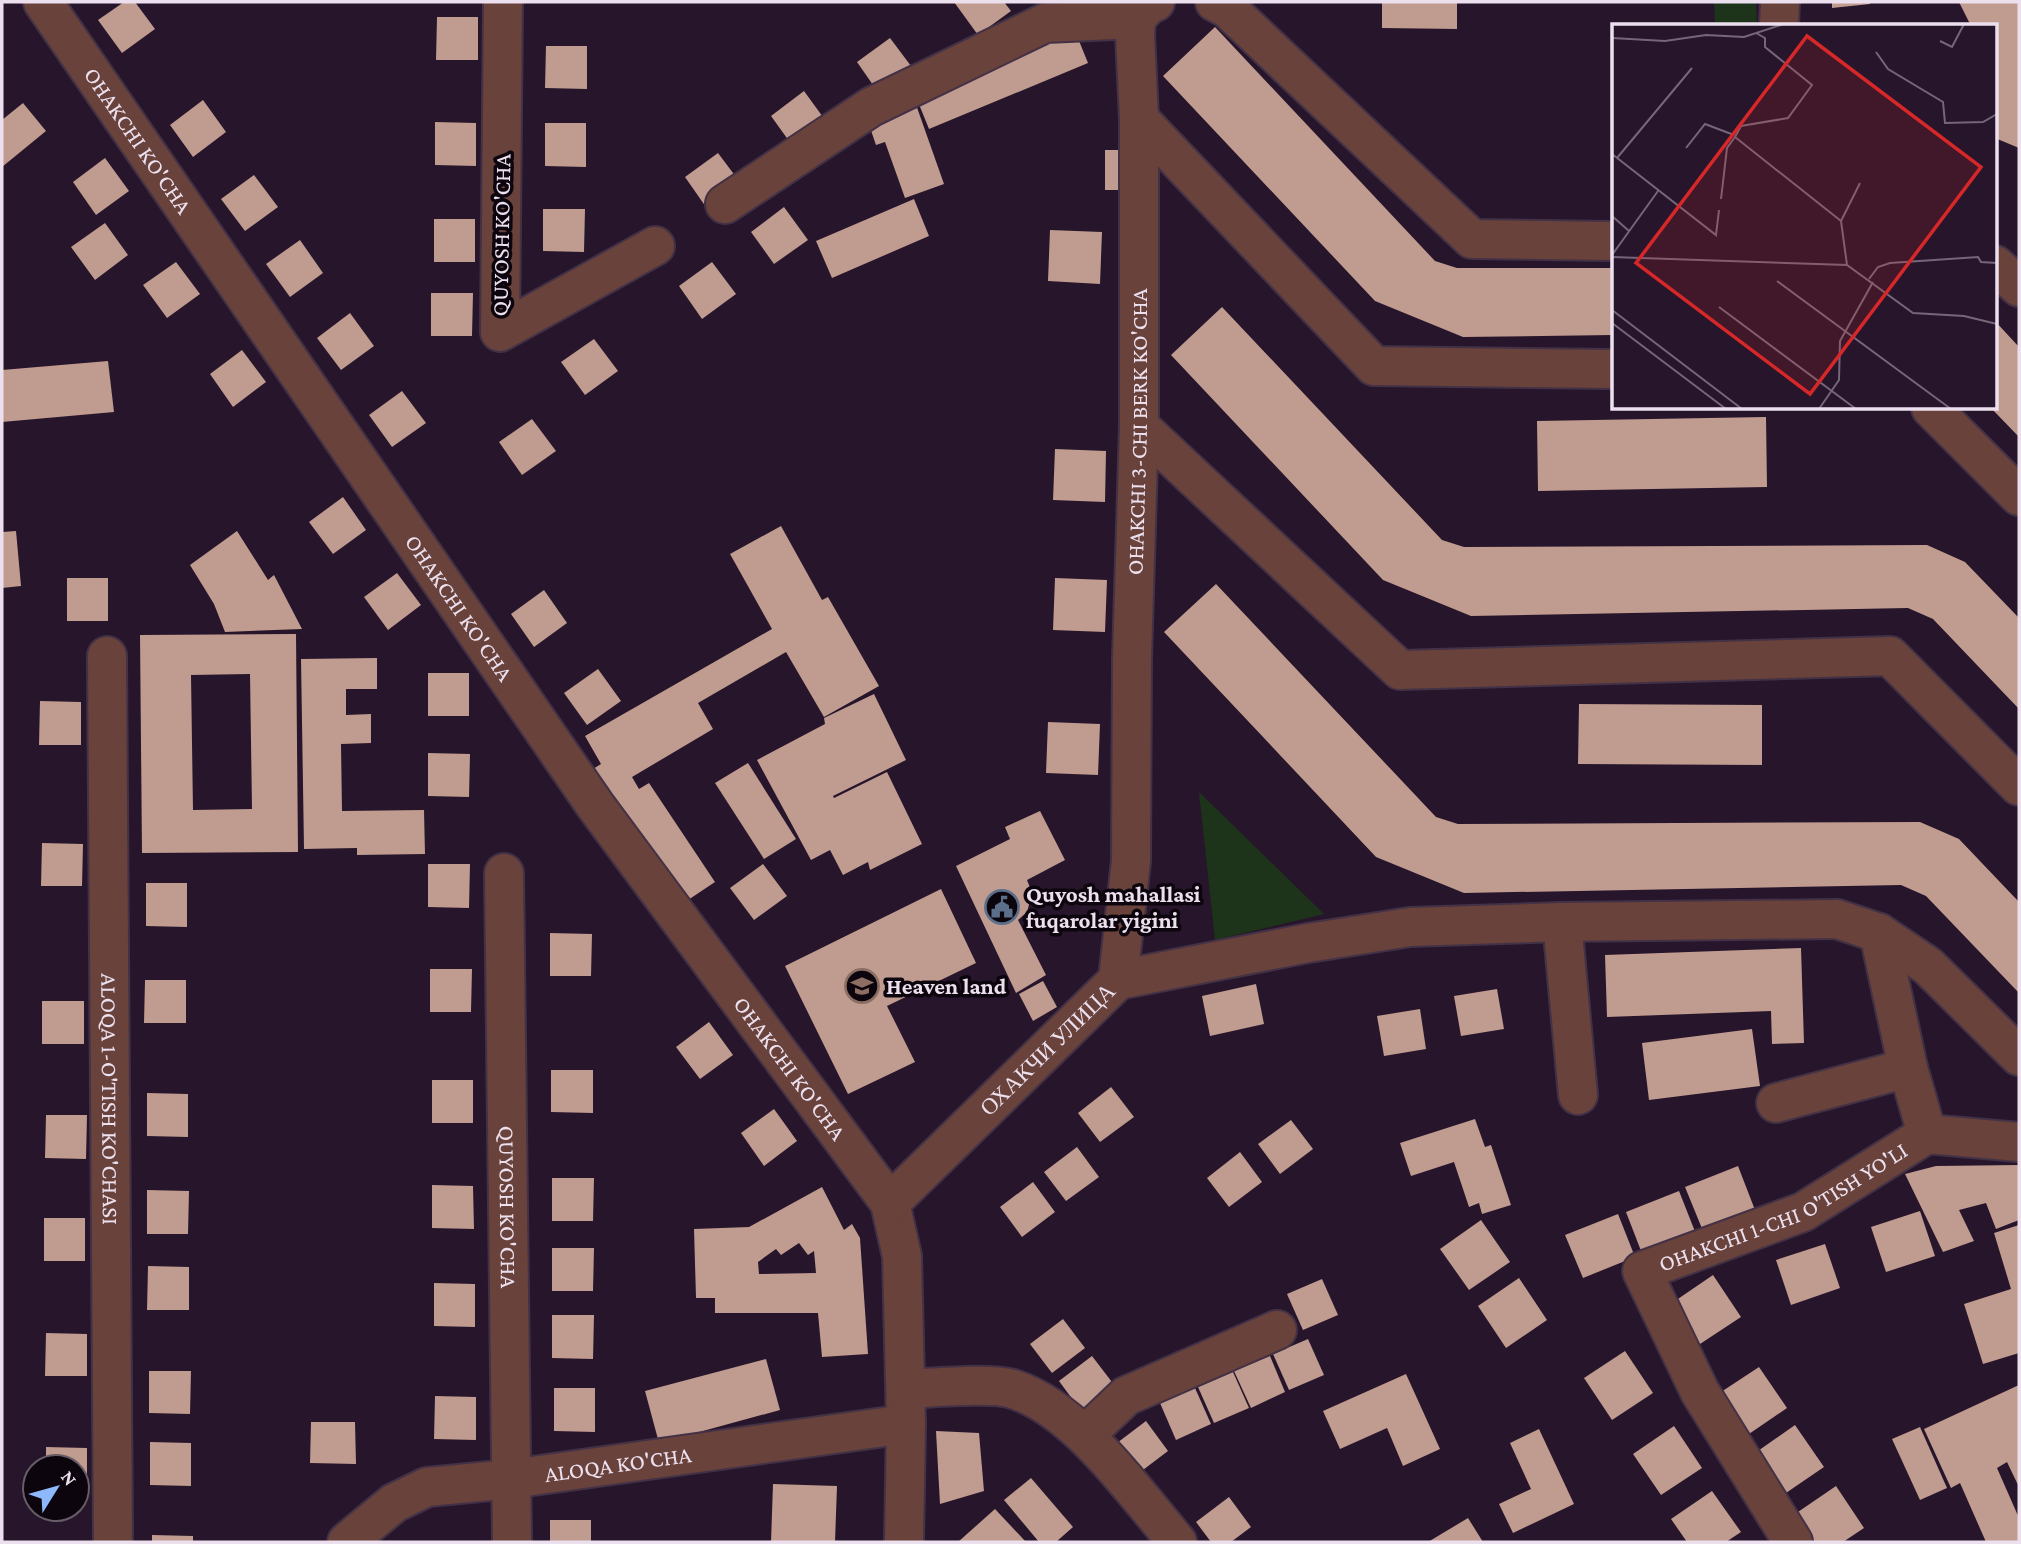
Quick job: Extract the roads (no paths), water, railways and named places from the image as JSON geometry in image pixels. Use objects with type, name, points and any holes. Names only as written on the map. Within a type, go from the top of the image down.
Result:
[{"type":"street","name":"OHAKCHI KO'CHA","points":[[43,2],[595,805],[890,1203]]},
{"type":"street","name":"QUYOSH KO'CHA","points":[[503,2],[500,332],[655,246]]},
{"type":"street","points":[[1215,2],[1227,8],[1472,239],[1612,240]]},
{"type":"street","points":[[1779,24],[1780,2]]},
{"type":"street","points":[[725,204],[871,107],[1045,23],[1146,7]]},
{"type":"street","name":"OHAKCHI 3-CHI BERK KO'CHA","points":[[1130,861],[1132,658],[1139,426],[1139,120],[1146,7]]},
{"type":"street","points":[[1139,120],[1374,366],[1612,369]]},
{"type":"street","points":[[1996,266],[2019,287]]},
{"type":"street","points":[[1933,410],[2019,496]]},
{"type":"street","points":[[1139,426],[1400,670],[1890,656],[2019,786]]},
{"type":"street","name":"ALOQA 1-O'TISH KO'CHASI","points":[[107,656],[113,1542]]},
{"type":"street","name":"ОХАКЧИ УЛИЦА","points":[[890,1203],[1118,980],[1130,861]]},
{"type":"street","name":"QUYOSH KO'CHA","points":[[504,873],[512,1542]]},
{"type":"street","points":[[1118,980],[1308,943],[1410,927],[1562,922],[1837,919],[1879,933],[1927,966],[2019,1056]]},
{"type":"street","points":[[1562,922],[1578,1095]]},
{"type":"street","points":[[1879,933],[1908,1068],[1927,1134]]},
{"type":"street","points":[[1776,1103],[1908,1068]]},
{"type":"street","name":"OHAKCHI 1-CHI O'TISH YO'LI","points":[[1793,1542],[1700,1392],[1642,1271],[1803,1212],[1927,1134],[2019,1142]]},
{"type":"street","points":[[890,1203],[902,1255],[906,1406],[904,1542]]},
{"type":"street","points":[[1085,1435],[1126,1396],[1277,1330]]},
{"type":"street","points":[[906,1406],[977,1387],[1012,1389],[1046,1405],[1085,1435],[1177,1542]]},
{"type":"street","name":"ALOQA KO'CHA","points":[[347,1542],[394,1503],[427,1487],[511,1479],[906,1406]]},
{"type":"place","name":"Quyosh mahallasi fuqarolar yigini","points":[[1002,907]]},
{"type":"place","name":"Heaven land","points":[[862,986]]}]
